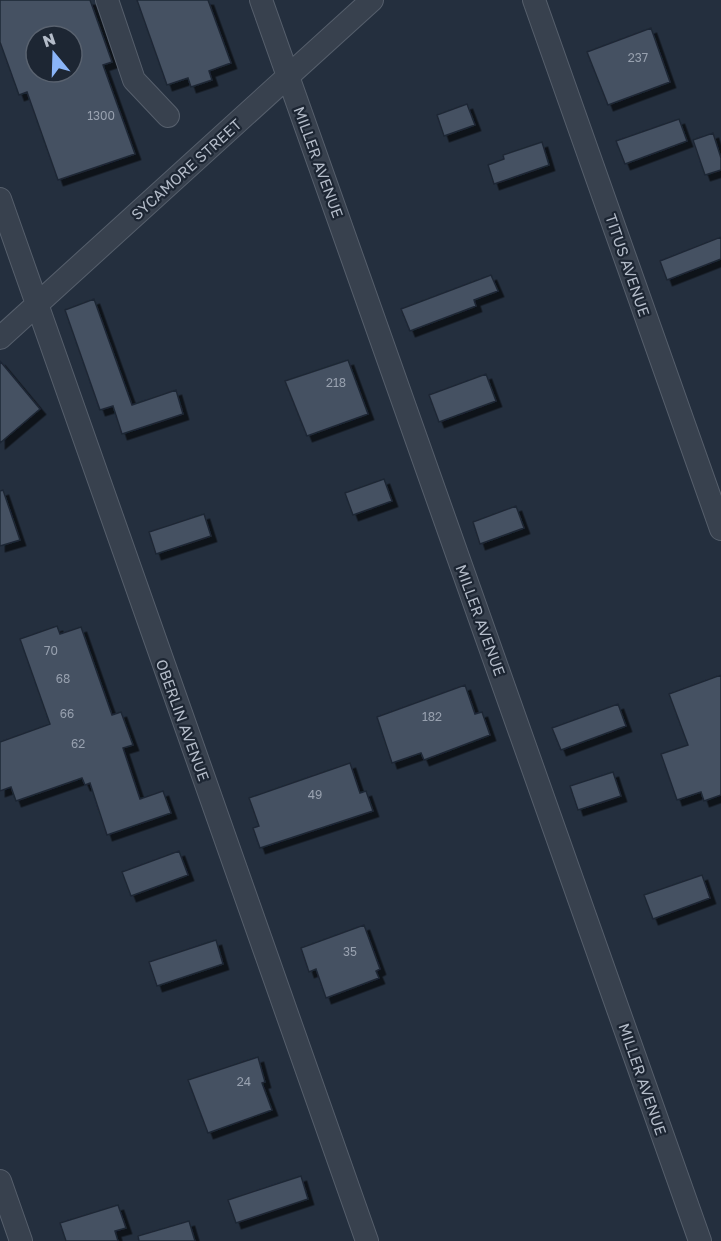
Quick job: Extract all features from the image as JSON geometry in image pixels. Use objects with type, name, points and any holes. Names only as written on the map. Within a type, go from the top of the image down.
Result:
[{"type":"street","points":[[107,0],[134,80],[168,116]]},
{"type":"street","name":"MILLER AVENUE","points":[[261,0],[700,1241]]},
{"type":"street","name":"SYCAMORE STREET","points":[[0,338],[372,0]]},
{"type":"street","name":"TITUS AVENUE","points":[[534,0],[721,529]]},
{"type":"street","name":"OBERLIN AVENUE","points":[[0,199],[367,1241]]},
{"type":"street","points":[[0,1181],[21,1241]]},
{"type":"building","points":[[0,0],[90,0],[112,62],[103,65],[135,154],[58,180],[27,92],[19,95],[0,42]]},
{"type":"building","points":[[137,0],[208,0],[231,63],[209,71],[212,80],[191,87],[188,78],[167,85]]},
{"type":"building","points":[[651,28],[670,82],[608,105],[587,52]]},
{"type":"building","points":[[467,104],[475,125],[444,136],[437,115]]},
{"type":"building","points":[[679,119],[687,141],[625,164],[616,141]]},
{"type":"building","points":[[713,133],[721,158],[721,170],[705,175],[693,140]]},
{"type":"building","points":[[542,142],[549,165],[494,184],[488,165],[504,159],[503,155]]},
{"type":"building","points":[[721,237],[721,259],[667,280],[660,261]]},
{"type":"building","points":[[491,275],[498,291],[474,300],[476,306],[410,331],[401,309]]},
{"type":"building","points":[[94,299],[132,405],[176,390],[183,414],[122,434],[113,406],[100,410],[65,310]]},
{"type":"building","points":[[348,360],[368,414],[307,436],[285,381]]},
{"type":"building","points":[[0,361],[40,409],[0,443]]},
{"type":"building","points":[[486,374],[496,401],[439,422],[429,395]]},
{"type":"building","points":[[384,479],[392,501],[353,515],[345,493]]},
{"type":"building","points":[[3,490],[20,540],[0,546],[0,491]]},
{"type":"building","points":[[516,506],[524,528],[480,544],[473,522]]},
{"type":"building","points":[[204,514],[211,536],[156,554],[149,532]]},
{"type":"building","points":[[57,626],[60,634],[81,627],[112,715],[121,712],[133,745],[123,748],[140,799],[163,791],[171,813],[107,835],[90,783],[85,785],[82,778],[16,801],[11,787],[0,791],[0,742],[50,724],[20,639]]},
{"type":"building","points":[[721,675],[721,795],[704,801],[701,792],[677,800],[661,754],[688,745],[669,694]]},
{"type":"building","points":[[465,685],[475,714],[482,712],[490,735],[424,760],[421,753],[392,763],[377,717]]},
{"type":"building","points":[[618,704],[626,726],[561,750],[552,728]]},
{"type":"building","points":[[350,763],[360,793],[366,791],[373,811],[260,848],[253,828],[259,826],[249,798]]},
{"type":"building","points":[[613,772],[621,796],[578,810],[570,786]]},
{"type":"building","points":[[179,851],[188,875],[131,896],[122,872]]},
{"type":"building","points":[[702,875],[710,898],[653,919],[644,895]]},
{"type":"building","points":[[364,925],[380,969],[376,971],[379,978],[326,998],[316,969],[309,972],[301,948]]},
{"type":"building","points":[[216,940],[223,964],[157,986],[149,962]]},
{"type":"building","points":[[258,1057],[265,1082],[262,1083],[272,1110],[208,1133],[188,1080]]},
{"type":"building","points":[[301,1176],[308,1199],[236,1223],[228,1200]]},
{"type":"building","points":[[118,1205],[126,1228],[115,1231],[118,1241],[66,1241],[60,1223]]},
{"type":"building","points":[[189,1221],[195,1241],[139,1241],[138,1236]]}]
